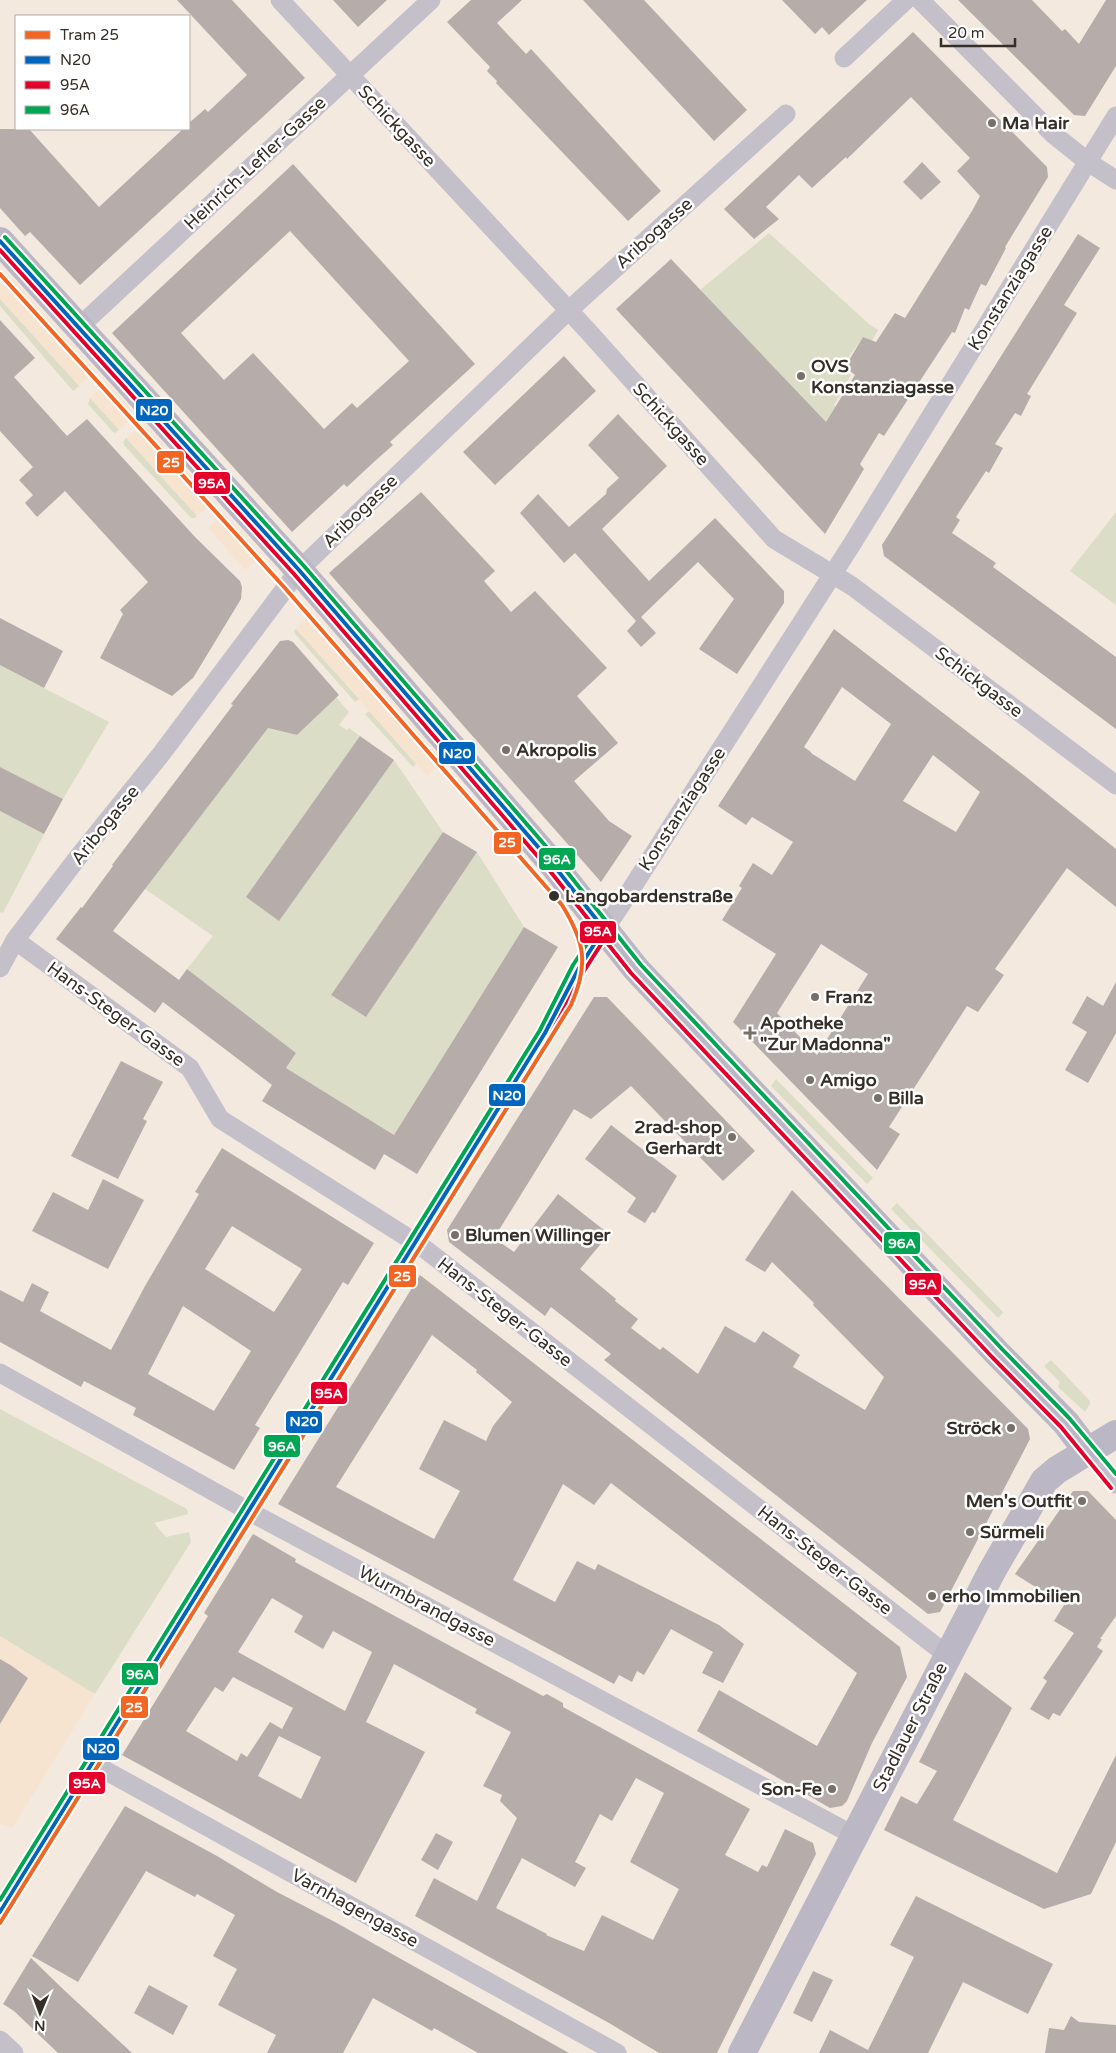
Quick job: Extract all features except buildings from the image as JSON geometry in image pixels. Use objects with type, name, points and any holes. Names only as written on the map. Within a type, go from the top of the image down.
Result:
[{"type":"street","name":"Schickgasse","points":[[280,0],[569,310],[774,539],[852,586],[1116,786]]},
{"type":"street","name":"Heinrich-Lefler-Gasse","points":[[79,327],[431,0]]},
{"type":"street","points":[[844,58],[906,0]]},
{"type":"street","points":[[920,0],[1053,134],[1088,162],[1116,180]]},
{"type":"street","name":"Aribogasse","points":[[0,968],[15,940],[79,856],[162,753],[298,570],[569,310],[786,114]]},
{"type":"street","name":"Konstanziagasse","points":[[0,1912],[545,1033],[579,968],[831,574],[1116,116]]},
{"type":"street","points":[[0,241],[298,570],[551,862],[636,969],[1066,1424],[1116,1484]]},
{"type":"street","name":"Hans-Steger-Gasse","points":[[15,940],[190,1068],[220,1119],[416,1242],[947,1655]]},
{"type":"street","name":"Wurmbrandgasse","points":[[0,1373],[248,1511],[855,1836]]},
{"type":"street","name":"Stadlauer Straße","points":[[742,2053],[947,1655],[992,1571],[1044,1481],[1057,1470],[1116,1434]]},
{"type":"street","name":"Varnhagengasse","points":[[92,1763],[617,2053]]},
{"type":"street","points":[[0,2040],[14,2053]]},
{"type":"shaded area","points":[[12,278],[95,371],[79,386],[0,299],[0,288]]},
{"type":"shaded area","points":[[107,383],[136,415],[119,430],[90,398]]},
{"type":"shaded area","points":[[143,423],[214,501],[197,516],[126,438]]},
{"type":"shaded area","points":[[224,513],[262,555],[245,570],[208,528]]},
{"type":"shaded area","points":[[313,613],[444,762],[427,776],[296,629]]},
{"type":"shaded area","points":[[0,1636],[95,1694],[13,1827],[0,1824]]},
{"type":"green space","points":[[769,233],[869,324],[878,330],[872,341],[863,337],[841,368],[851,375],[834,405],[847,415],[835,432],[700,290]]},
{"type":"green space","points":[[0,299],[79,386],[73,391],[0,306]]},
{"type":"green space","points":[[90,398],[119,430],[115,433],[112,431],[88,404]]},
{"type":"green space","points":[[126,438],[197,516],[195,518],[191,518],[124,445],[123,442]]},
{"type":"green space","points":[[1116,512],[1116,605],[1070,571]]},
{"type":"green space","points":[[296,629],[359,699],[355,702],[296,635],[294,631]]},
{"type":"green space","points":[[0,665],[109,722],[63,799],[0,767]]},
{"type":"green space","points":[[336,697],[349,712],[339,725],[347,730],[349,728],[360,736],[279,920],[394,760],[443,832],[331,995],[366,1017],[477,852],[524,927],[394,1135],[286,1068],[296,1053],[187,969],[213,936],[145,889],[267,728],[297,735]]},
{"type":"green space","points":[[369,711],[416,764],[413,767],[365,714]]},
{"type":"green space","points":[[0,811],[44,834],[3,913],[0,912]]},
{"type":"green space","points":[[776,1079],[873,1178],[867,1184],[771,1086]]},
{"type":"green space","points":[[897,1203],[1003,1312],[998,1318],[891,1209]]},
{"type":"green space","points":[[1051,1360],[1090,1401],[1085,1412],[1058,1387],[1060,1382],[1044,1366]]},
{"type":"green space","points":[[0,1409],[187,1509],[188,1514],[154,1523],[166,1537],[189,1532],[191,1542],[95,1694],[0,1636]]},
{"type":"tram line","name":"25","points":[[0,274],[284,587],[562,905],[576,931],[582,954],[580,978],[571,1005],[0,1923]]},
{"type":"transit line","name":"96A","points":[[5,237],[304,566],[556,858],[641,965],[1070,1419],[1116,1474]]},
{"type":"transit line","name":"N20","points":[[0,241],[299,570],[551,862],[604,929]]},
{"type":"transit line","name":"95A","points":[[0,250],[294,574],[546,866],[631,973],[992,1357],[1061,1427],[1111,1488]]},
{"type":"transit line","name":"96A","points":[[0,1900],[540,1030],[573,965],[599,926]]},
{"type":"transit line","name":"N20","points":[[0,1912],[545,1033],[579,968],[604,929]]},
{"type":"transit line","name":"95A","points":[[5,1915],[550,1036],[584,971],[609,932]]},
{"type":"place","name":"Ma Hair","points":[[992,123]]},
{"type":"place","name":"OVS Konstanziagasse","points":[[801,376]]},
{"type":"place","name":"Akropolis","points":[[506,750]]},
{"type":"place","name":"Langobardenstraße","points":[[554,896]]},
{"type":"place","name":"Franz","points":[[815,997]]},
{"type":"place","name":"Apotheke \"Zur Madonna\"","points":[[750,1033]]},
{"type":"place","name":"Amigo","points":[[810,1080]]},
{"type":"place","name":"Billa","points":[[878,1098]]},
{"type":"place","name":"2rad-shop Gerhardt","points":[[732,1137]]},
{"type":"place","name":"Blumen Willinger","points":[[455,1235]]},
{"type":"place","name":"Ströck","points":[[1011,1428]]},
{"type":"place","name":"Men's Outfit","points":[[1082,1501]]},
{"type":"place","name":"Sürmeli","points":[[970,1532]]},
{"type":"place","name":"erho Immobilien","points":[[932,1596]]},
{"type":"place","name":"Son-Fe","points":[[832,1789]]}]
